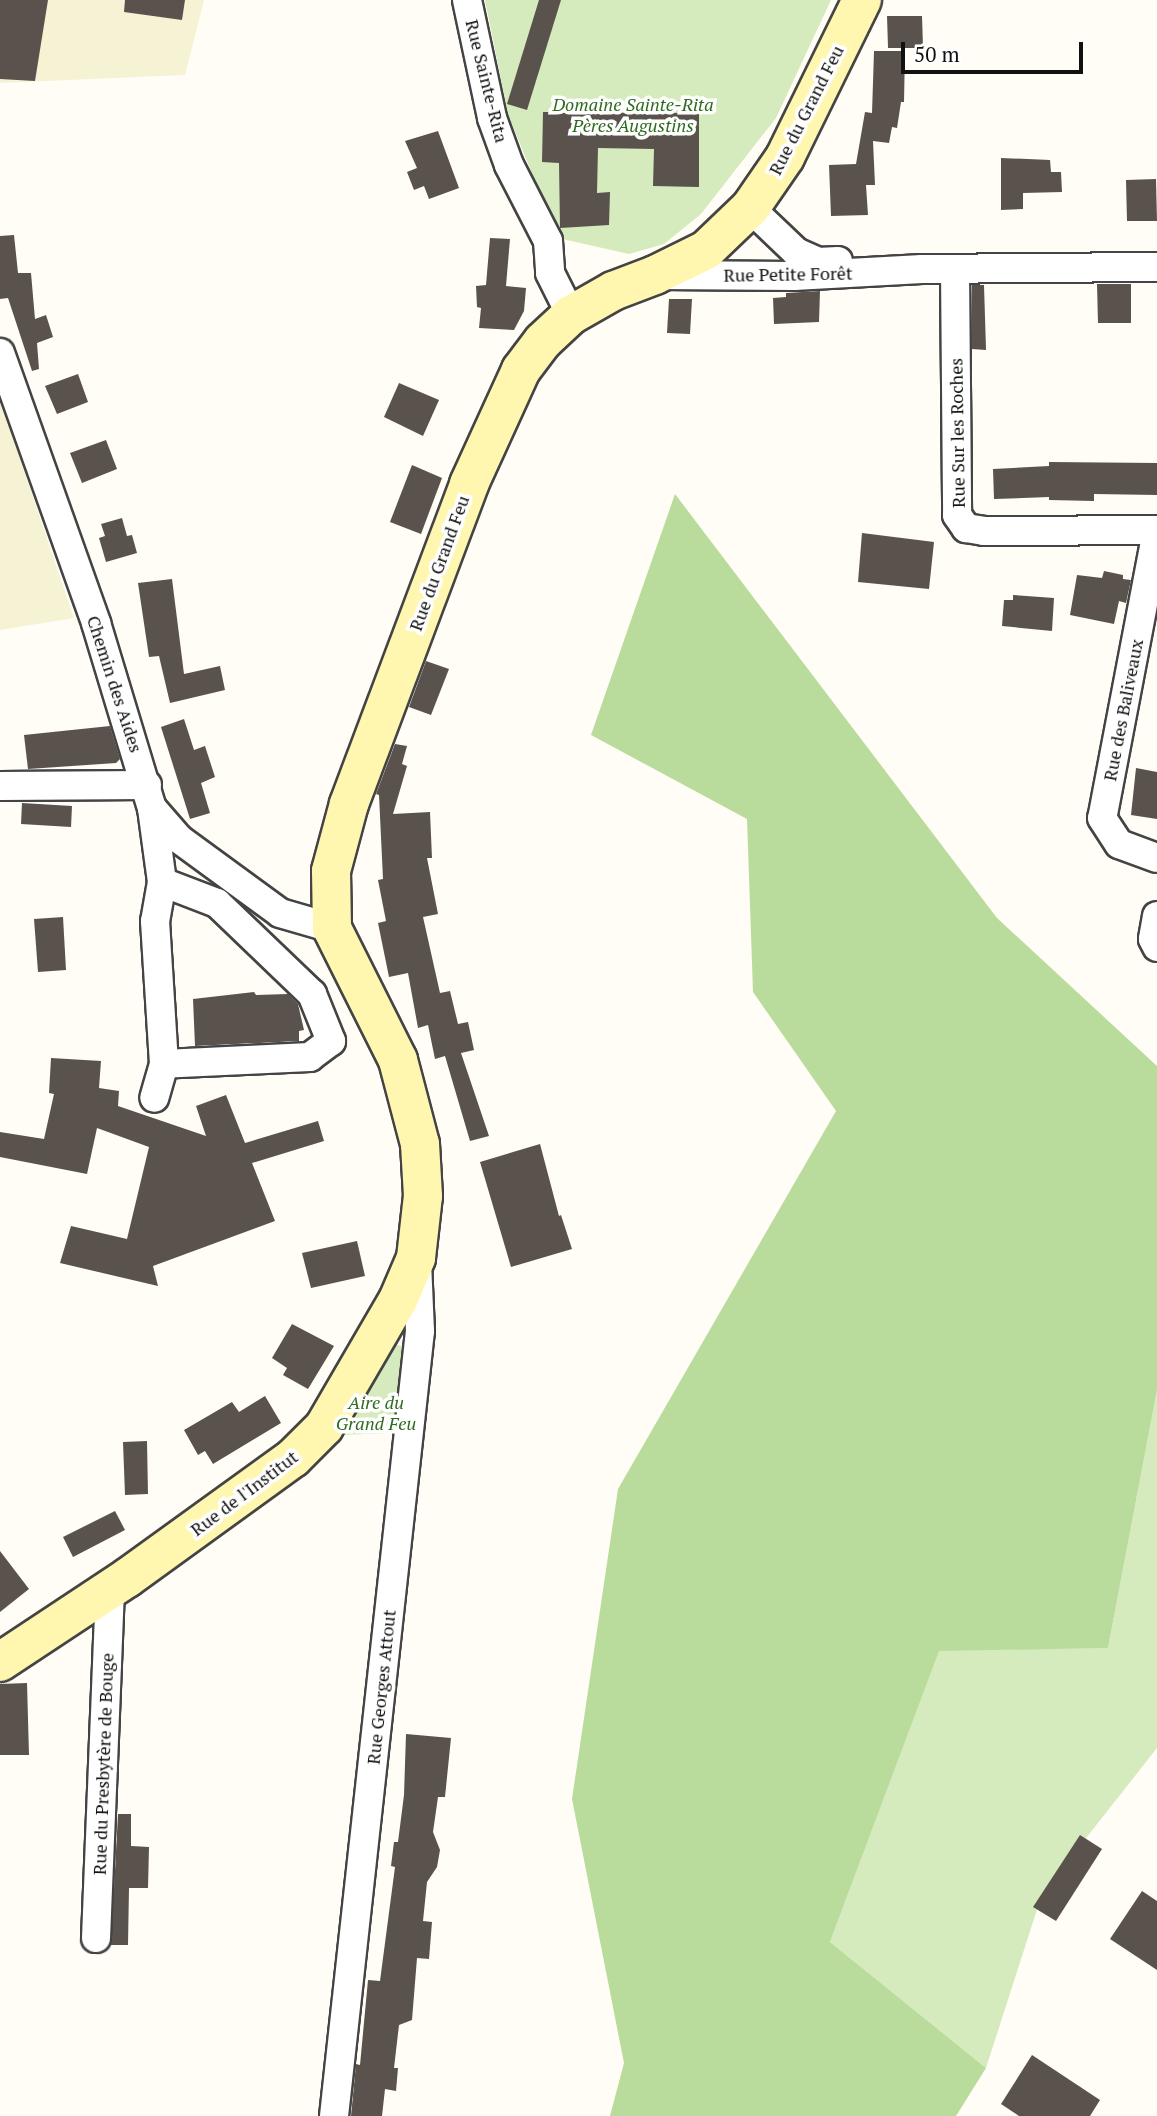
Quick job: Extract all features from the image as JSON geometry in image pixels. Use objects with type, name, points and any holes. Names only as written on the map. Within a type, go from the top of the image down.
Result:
[{"type":"street","name":"Rue Sainte-Rita","points":[[467,0],[492,118],[509,165],[548,241],[550,273],[571,315]]},
{"type":"street","name":"Rue du Grand Feu","points":[[416,1258],[424,1196],[420,1144],[398,1060],[332,928],[331,871],[349,804],[469,484],[520,370],[543,341],[571,315],[613,291],[655,275],[706,250],[750,208],[785,157],[862,0]]},
{"type":"street","name":"Rue Petite Forêt","points":[[750,208],[796,252],[818,262],[898,256],[922,269]]},
{"type":"street","name":"Rue Petite Forêt","points":[[655,275],[794,276],[922,269],[1157,267]]},
{"type":"street","name":"Rue Sur les Roches","points":[[956,270],[957,515],[966,528],[984,531],[1157,531]]},
{"type":"street","name":"Chemin des Aides","points":[[0,354],[96,623],[150,797],[179,839],[280,913],[332,928]]},
{"type":"street","name":"Rue des Baliveaux","points":[[1157,531],[1102,818],[1119,844],[1157,858]]},
{"type":"street","points":[[0,786],[150,797],[162,882],[155,921],[164,1064],[154,1098]]},
{"type":"street","points":[[162,882],[217,903],[312,994],[331,1041],[310,1057],[164,1064]]},
{"type":"street","points":[[1157,916],[1153,939],[1157,947]]},
{"type":"street","name":"Rue de l'Institut","points":[[0,1662],[110,1590],[293,1458],[324,1427],[388,1319],[416,1258]]},
{"type":"street","name":"Rue Georges Attout","points":[[334,2116],[420,1331],[416,1258]]},
{"type":"street","name":"Rue du Presbytère de Bouge","points":[[96,1938],[110,1590]]},
{"type":"shaded area","points":[[0,0],[204,0],[185,75],[0,83]]},
{"type":"shaded area","points":[[1,403],[74,618],[0,630]]},
{"type":"green space","name":"Domaine Sainte-Rita Pères Augustins","points":[[485,0],[831,0],[776,118],[701,214],[664,244],[629,254],[558,238],[508,114]]},
{"type":"green space","points":[[675,494],[997,918],[1157,1066],[1157,1390],[1108,1648],[939,1651],[830,1942],[986,2068],[956,2116],[610,2116],[624,2063],[572,1799],[618,1489],[836,1111],[753,992],[747,819],[591,735]]},
{"type":"green space","name":"Aire du Grand Feu","points":[[385,1343],[404,1346],[394,1433],[339,1435]]},
{"type":"green space","points":[[1157,1390],[1157,1748],[1042,1894],[986,2068],[830,1942],[939,1650],[1108,1648]]},
{"type":"building","points":[[0,0],[48,0],[35,81],[0,79]]},
{"type":"building","points":[[125,0],[185,0],[182,20],[124,12]]},
{"type":"building","points":[[539,0],[561,0],[527,110],[507,104]]},
{"type":"building","points":[[887,16],[922,16],[923,48],[888,48]]},
{"type":"building","points":[[874,51],[905,51],[904,102],[901,102],[897,128],[892,127],[889,143],[873,141],[875,185],[866,185],[868,215],[831,216],[829,165],[856,164],[865,112],[872,113]]},
{"type":"building","points":[[543,112],[699,113],[699,187],[653,186],[654,149],[598,148],[597,193],[610,192],[609,225],[560,228],[559,163],[542,162]]},
{"type":"building","points":[[438,131],[459,188],[429,199],[424,186],[414,190],[407,172],[417,168],[405,141]]},
{"type":"building","points":[[1001,158],[1050,160],[1051,172],[1061,172],[1062,192],[1023,193],[1023,209],[1001,210]]},
{"type":"building","points":[[1156,179],[1157,221],[1127,221],[1126,180]]},
{"type":"building","points":[[14,235],[18,273],[31,273],[35,319],[46,315],[53,337],[37,343],[39,369],[32,371],[8,298],[0,299],[0,236]]},
{"type":"building","points":[[490,238],[510,239],[506,286],[526,288],[524,311],[514,330],[479,328],[481,308],[477,307],[476,286],[486,285]]},
{"type":"building","points":[[1097,284],[1131,284],[1131,323],[1098,323]]},
{"type":"building","points":[[972,285],[984,285],[986,350],[972,349]]},
{"type":"building","points":[[820,291],[819,322],[774,324],[773,298],[786,297],[786,293]]},
{"type":"building","points":[[669,299],[692,299],[690,334],[667,333]]},
{"type":"building","points":[[78,374],[88,402],[57,414],[45,386]]},
{"type":"building","points":[[399,383],[439,400],[423,436],[384,417]]},
{"type":"building","points":[[106,440],[117,469],[82,483],[70,453]]},
{"type":"building","points":[[1049,462],[1157,463],[1157,495],[1094,494],[1094,501],[1049,500],[1049,497],[994,499],[993,469],[1049,466]]},
{"type":"building","points":[[412,465],[442,478],[421,534],[390,522]]},
{"type":"building","points":[[122,518],[127,536],[132,535],[137,553],[106,562],[99,538],[105,536],[101,524]]},
{"type":"building","points":[[862,533],[934,542],[929,589],[858,582]]},
{"type":"building","points":[[1104,571],[1123,575],[1123,579],[1131,580],[1126,603],[1119,601],[1114,624],[1070,615],[1077,575],[1102,578]]},
{"type":"building","points":[[172,579],[184,674],[220,666],[225,690],[170,703],[159,656],[149,657],[138,583]]},
{"type":"building","points":[[1013,595],[1054,598],[1052,631],[1002,626],[1004,600],[1013,600]]},
{"type":"building","points":[[426,661],[449,669],[431,715],[409,707]]},
{"type":"building","points":[[184,719],[194,750],[205,746],[215,777],[201,783],[210,813],[190,819],[161,727]]},
{"type":"building","points":[[110,726],[120,759],[116,763],[28,769],[24,735]]},
{"type":"building","points":[[395,744],[407,746],[402,764],[407,766],[393,814],[430,812],[432,858],[427,858],[438,914],[423,917],[440,993],[450,991],[458,1024],[468,1022],[474,1050],[461,1053],[489,1136],[470,1141],[445,1056],[435,1059],[428,1025],[418,1028],[408,973],[389,977],[378,923],[386,921],[378,880],[383,879],[379,795],[376,794]]},
{"type":"building","points":[[1136,768],[1157,772],[1157,819],[1131,815]]},
{"type":"building","points":[[22,803],[72,806],[71,827],[21,824]]},
{"type":"building","points":[[63,917],[66,970],[38,972],[34,919]]},
{"type":"building","points":[[254,992],[256,995],[288,994],[298,1004],[304,1030],[299,1031],[299,1041],[195,1046],[193,999]]},
{"type":"building","points":[[51,1058],[101,1061],[99,1088],[119,1091],[118,1106],[206,1136],[196,1106],[226,1095],[245,1143],[318,1121],[324,1141],[252,1163],[275,1221],[153,1266],[158,1286],[60,1263],[71,1226],[127,1239],[149,1147],[97,1128],[87,1174],[0,1157],[0,1132],[44,1139],[54,1094],[49,1093]]},
{"type":"building","points":[[540,1144],[559,1216],[561,1215],[572,1249],[511,1267],[480,1162]]},
{"type":"building","points":[[357,1241],[365,1276],[311,1288],[302,1253]]},
{"type":"building","points":[[292,1324],[334,1346],[308,1389],[283,1375],[287,1368],[272,1358]]},
{"type":"building","points":[[265,1396],[281,1423],[213,1464],[205,1451],[198,1455],[184,1430],[232,1402],[239,1412]]},
{"type":"building","points":[[147,1441],[148,1494],[125,1495],[123,1442]]},
{"type":"building","points":[[115,1511],[125,1530],[73,1557],[63,1537]]},
{"type":"building","points":[[0,1551],[29,1589],[0,1612]]},
{"type":"building","points":[[27,1683],[29,1755],[0,1755],[0,1684]]},
{"type":"building","points":[[406,1734],[451,1738],[445,1797],[438,1797],[433,1832],[440,1850],[437,1867],[427,1882],[423,1921],[432,1922],[429,1959],[417,1958],[412,2020],[399,2025],[394,2068],[398,2068],[396,2091],[385,2089],[382,2116],[351,2116],[356,2064],[360,2065],[368,1980],[380,1981],[395,1867],[391,1866],[394,1842],[398,1842],[404,1795]]},
{"type":"building","points":[[118,1814],[131,1814],[131,1846],[149,1847],[148,1888],[129,1888],[128,1945],[111,1945]]},
{"type":"building","points":[[1080,1835],[1102,1849],[1056,1921],[1033,1907]]},
{"type":"building","points":[[1142,1891],[1157,1901],[1157,1970],[1110,1939]]},
{"type":"building","points":[[1032,2055],[1100,2100],[1090,2116],[1019,2116],[1001,2104]]}]
